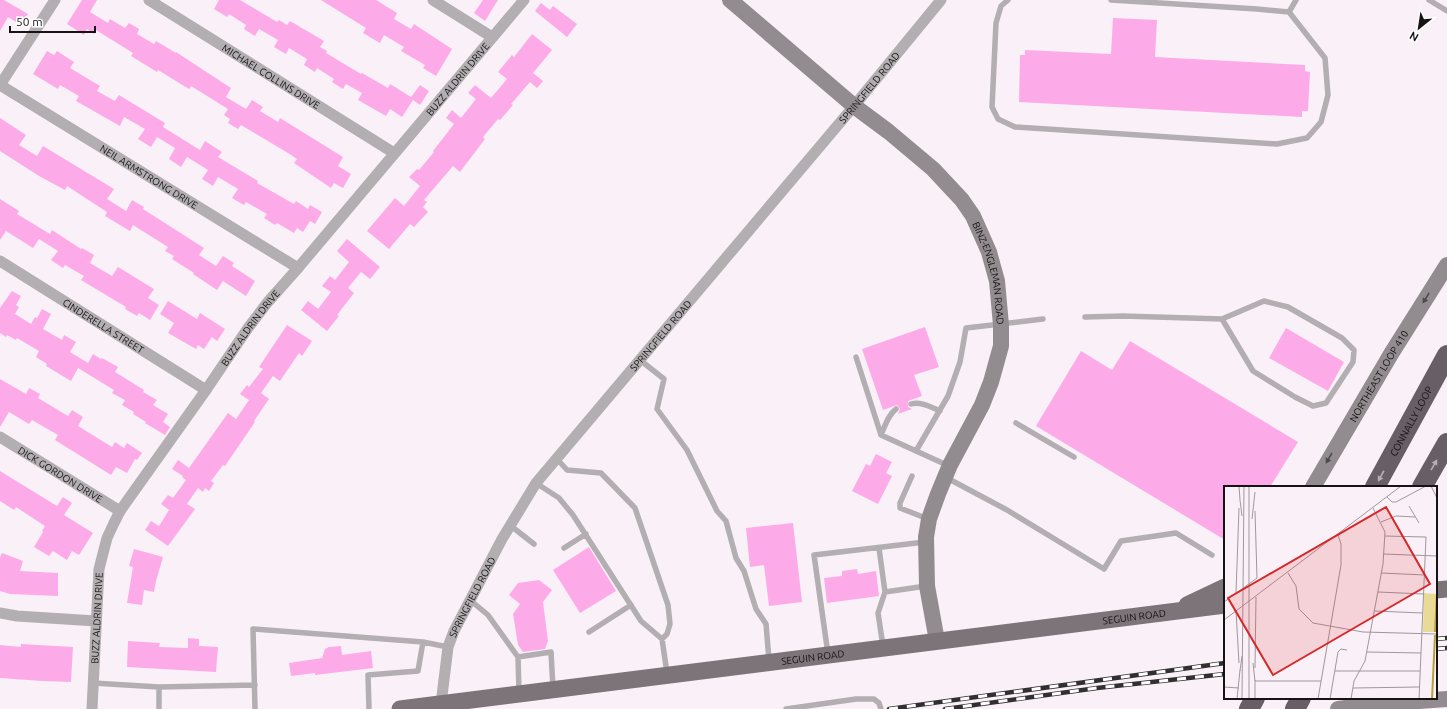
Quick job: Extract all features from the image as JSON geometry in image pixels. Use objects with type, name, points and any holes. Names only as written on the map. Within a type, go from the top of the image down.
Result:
[{"type":"highway","name":"CONNALLY LOOP","points":[[1376,486],[1447,355]]},
{"type":"highway","points":[[1423,486],[1447,443]]},
{"type":"highway","points":[[1249,709],[1254,699]]},
{"type":"highway","points":[[1295,709],[1300,699]]},
{"type":"main road","points":[[1173,611],[1224,587]]},
{"type":"main road","points":[[1437,590],[1447,589]]},
{"type":"main road","name":"SEGUIN ROAD","points":[[400,709],[1224,605]]},
{"type":"street","points":[[0,85],[55,0]]},
{"type":"street","name":"MICHAEL COLLINS DRIVE","points":[[149,0],[394,152]]},
{"type":"street","points":[[434,0],[492,37]]},
{"type":"street","name":"BUZZ ALDRIN DRIVE","points":[[92,709],[97,586],[101,559],[107,538],[120,511],[267,302],[298,268],[394,152],[524,0]]},
{"type":"street","name":"BINZ-ENGLEMAN ROAD","points":[[730,0],[854,106],[889,132],[934,169],[962,200],[973,216],[989,252],[995,271],[1001,324],[1001,346],[989,388],[982,405],[947,472],[928,519],[926,542],[926,586],[937,641]]},
{"type":"street","name":"SPRINGFIELD ROAD","points":[[441,704],[448,647],[454,631],[536,483],[854,106],[941,0]]},
{"type":"street","name":"NEIL ARMSTRONG DRIVE","points":[[0,85],[298,268]]},
{"type":"street","name":"CINDERELLA STREET","points":[[0,261],[206,390]]},
{"type":"street","name":"NORTHEAST LOOP 410","points":[[1314,486],[1447,265]]},
{"type":"street","name":"DICK GORDON DRIVE","points":[[0,437],[120,511]]},
{"type":"street","points":[[0,613],[17,616],[96,621]]},
{"type":"street","points":[[1338,709],[1376,707],[1447,699]]},
{"type":"lane","points":[[1008,0],[1002,6],[996,23],[992,107],[998,119],[1015,127],[1277,144],[1307,138],[1321,122],[1328,95],[1325,58],[1289,12],[1111,0]]},
{"type":"lane","points":[[1289,12],[1296,0]]},
{"type":"lane","points":[[1429,0],[1447,11]]},
{"type":"lane","points":[[1085,317],[1123,316],[1222,319],[1264,302],[1288,307],[1342,338],[1354,350],[1353,362],[1326,403],[1313,406],[1295,397],[1253,370],[1222,319]]},
{"type":"lane","points":[[916,451],[948,396],[960,362],[966,328],[1043,319]]},
{"type":"lane","points":[[856,357],[881,435],[916,451],[1007,510],[1104,569],[1121,541],[1176,533],[1212,555]]},
{"type":"lane","points":[[640,360],[664,379],[657,409],[688,450],[717,511],[726,521],[736,558],[744,572],[756,609],[766,624],[769,662]]},
{"type":"lane","points":[[911,404],[914,403],[925,405],[940,411]]},
{"type":"lane","points":[[881,435],[887,420],[896,410]]},
{"type":"lane","points":[[1016,423],[1074,457]]},
{"type":"lane","points":[[557,459],[567,470],[601,473],[635,508],[668,605],[670,624],[667,634],[662,639]]},
{"type":"lane","points":[[912,476],[900,503],[900,508],[928,519]]},
{"type":"lane","points":[[536,483],[559,498],[573,515],[641,621],[662,639],[668,675]]},
{"type":"lane","points":[[511,526],[534,544]]},
{"type":"lane","points":[[564,548],[586,534]]},
{"type":"lane","points":[[828,655],[814,555],[926,542]]},
{"type":"lane","points":[[879,548],[885,592],[878,613],[884,648]]},
{"type":"lane","points":[[885,592],[926,586]]},
{"type":"lane","points":[[470,600],[488,615],[518,657],[519,694]]},
{"type":"lane","points":[[589,632],[631,604]]},
{"type":"lane","points":[[255,709],[253,629],[423,642],[448,647]]},
{"type":"lane","points":[[369,709],[368,675],[418,671],[423,642]]},
{"type":"lane","points":[[518,657],[551,652],[553,690]]},
{"type":"lane","points":[[93,683],[160,687],[255,685]]},
{"type":"lane","points":[[159,709],[160,687]]},
{"type":"lane","points":[[786,709],[856,699],[874,699],[879,703],[881,709]]},
{"type":"building","points":[[0,0],[4,0],[28,14],[21,25],[8,17],[0,31]]},
{"type":"building","points":[[82,0],[97,0],[90,12],[108,23],[110,19],[125,28],[129,23],[139,29],[137,34],[154,44],[156,41],[176,52],[231,88],[226,97],[246,109],[252,100],[263,107],[260,111],[278,122],[280,118],[343,157],[338,166],[351,174],[343,188],[334,183],[331,188],[294,163],[297,159],[288,153],[241,125],[238,129],[228,123],[230,119],[224,115],[228,109],[191,86],[189,89],[158,70],[157,72],[131,56],[133,53],[96,30],[94,34],[87,29],[84,35],[67,24]]},
{"type":"building","points":[[219,0],[240,0],[277,22],[279,20],[287,25],[290,21],[324,41],[320,47],[327,51],[326,53],[388,88],[390,84],[411,97],[420,85],[429,91],[420,105],[413,100],[402,117],[390,109],[386,116],[358,100],[362,93],[346,84],[343,89],[332,82],[334,79],[317,68],[315,72],[304,65],[307,59],[289,48],[286,54],[274,47],[278,40],[259,29],[255,36],[244,29],[246,25],[229,14],[227,17],[214,9]]},
{"type":"building","points":[[321,0],[376,0],[397,13],[394,19],[411,29],[414,24],[452,49],[436,76],[423,68],[425,65],[401,51],[404,47],[384,35],[380,43],[363,33],[366,28]]},
{"type":"building","points":[[483,0],[498,0],[485,21],[474,13]]},
{"type":"building","points":[[541,3],[550,10],[553,6],[577,24],[567,37],[535,11]]},
{"type":"building","points":[[1113,18],[1157,20],[1155,57],[1305,65],[1305,71],[1310,72],[1308,111],[1302,111],[1302,117],[1019,102],[1020,55],[1025,55],[1025,50],[1111,54]]},
{"type":"building","points":[[532,34],[552,50],[533,73],[543,81],[537,88],[530,82],[511,104],[513,105],[500,120],[498,119],[483,137],[485,139],[460,172],[453,166],[424,200],[427,202],[423,207],[428,212],[414,227],[410,224],[389,249],[367,231],[395,198],[404,206],[420,186],[409,177],[417,169],[419,170],[454,124],[446,118],[452,110],[461,118],[476,99],[468,93],[475,85],[491,98],[507,79],[498,72],[512,55],[514,57]]},
{"type":"building","points":[[47,51],[54,55],[57,51],[74,62],[70,68],[100,86],[97,91],[115,101],[119,95],[165,123],[163,127],[200,150],[205,141],[222,152],[218,157],[258,181],[257,183],[294,204],[296,201],[308,209],[310,205],[322,212],[315,224],[310,221],[303,232],[297,228],[294,233],[277,223],[275,225],[264,218],[267,214],[246,202],[244,205],[232,198],[238,189],[218,177],[213,186],[202,179],[208,170],[187,157],[181,167],[169,159],[175,148],[157,137],[151,147],[138,139],[145,129],[124,117],[120,126],[76,101],[79,96],[60,85],[58,89],[33,74]]},
{"type":"building","points":[[0,118],[26,135],[19,145],[37,156],[43,146],[114,189],[107,199],[126,211],[132,200],[144,207],[143,209],[204,248],[199,255],[216,266],[223,256],[234,263],[232,266],[255,281],[246,296],[223,281],[217,290],[172,259],[174,256],[165,251],[168,247],[133,225],[130,231],[105,216],[107,212],[67,186],[65,190],[39,176],[0,151]]},
{"type":"building","points":[[0,199],[19,211],[17,214],[50,234],[52,230],[81,249],[82,248],[94,255],[90,263],[112,276],[118,267],[154,289],[148,298],[159,305],[150,320],[139,313],[137,316],[125,309],[126,307],[81,280],[84,276],[65,265],[63,268],[51,260],[58,251],[39,239],[33,248],[6,231],[0,240]]},
{"type":"building","points":[[347,239],[380,267],[370,279],[361,272],[348,288],[354,293],[327,331],[301,310],[308,301],[318,309],[331,292],[322,286],[330,276],[335,280],[349,262],[337,251]]},
{"type":"building","points":[[12,291],[21,296],[16,305],[19,307],[15,314],[31,324],[35,317],[37,318],[42,309],[51,314],[43,329],[62,340],[64,335],[76,342],[70,352],[88,363],[93,354],[101,359],[102,358],[118,367],[115,372],[157,400],[153,405],[168,414],[163,422],[170,427],[165,435],[145,423],[146,422],[133,414],[134,412],[122,405],[125,400],[112,393],[114,390],[78,368],[71,381],[46,366],[47,364],[36,357],[39,351],[17,338],[16,340],[7,335],[6,337],[0,333],[0,308]]},
{"type":"building","points":[[168,301],[197,319],[200,313],[225,329],[217,341],[212,337],[204,349],[198,345],[196,349],[168,333],[174,323],[160,314]]},
{"type":"building","points":[[287,325],[312,341],[302,356],[299,353],[280,381],[273,376],[261,393],[269,399],[225,466],[223,465],[211,481],[214,483],[209,491],[205,488],[203,492],[198,488],[187,504],[195,509],[168,546],[145,530],[151,521],[159,526],[169,510],[161,504],[168,495],[173,498],[186,480],[182,477],[183,476],[172,469],[178,460],[189,468],[228,413],[236,419],[249,400],[240,394],[247,385],[249,387],[263,369],[259,367]]},
{"type":"building","points":[[925,327],[939,367],[914,375],[922,396],[908,401],[908,407],[912,409],[898,414],[900,409],[897,405],[883,410],[862,349]]},
{"type":"building","points":[[1286,328],[1344,362],[1328,391],[1269,358]]},
{"type":"building","points":[[1130,341],[1298,442],[1271,486],[1224,486],[1224,539],[1036,426],[1081,351],[1112,370]]},
{"type":"building","points":[[0,379],[26,394],[29,388],[40,394],[38,398],[68,416],[72,410],[83,417],[78,426],[112,447],[115,442],[124,448],[127,443],[142,453],[137,460],[135,459],[127,473],[116,467],[111,475],[55,440],[58,435],[32,420],[29,424],[9,412],[0,427]]},
{"type":"building","points":[[876,454],[892,462],[886,473],[892,476],[878,504],[852,491],[866,464],[870,466]]},
{"type":"building","points":[[0,471],[57,506],[63,497],[72,503],[64,515],[93,533],[79,555],[72,551],[67,560],[53,551],[49,556],[34,547],[45,526],[16,507],[14,510],[0,501]]},
{"type":"building","points":[[793,523],[802,602],[769,606],[764,565],[750,567],[746,528]]},
{"type":"building","points":[[589,547],[616,591],[580,613],[553,570]]},
{"type":"building","points":[[134,549],[163,557],[154,592],[144,590],[142,605],[127,603],[133,567],[129,566]]},
{"type":"building","points":[[2,553],[23,561],[20,571],[58,573],[58,596],[10,594],[0,591],[0,558]]},
{"type":"building","points":[[857,569],[858,574],[876,571],[879,596],[827,603],[824,578],[842,576],[842,571]]},
{"type":"building","points":[[539,580],[552,590],[543,602],[548,641],[545,649],[523,652],[518,645],[513,614],[520,604],[509,595],[518,583]]},
{"type":"building","points":[[188,638],[199,639],[199,646],[218,647],[216,672],[127,667],[128,641],[160,643],[159,647],[188,648]]},
{"type":"building","points":[[21,644],[73,647],[71,682],[0,678],[0,645],[21,647]]},
{"type":"building","points":[[341,646],[342,655],[371,651],[373,668],[315,675],[315,673],[291,676],[289,663],[322,658],[325,649],[329,647]]},
{"type":"railway","points":[[1437,639],[1447,638]]},
{"type":"railway","points":[[1437,649],[1447,648]]},
{"type":"railway","points":[[889,709],[1224,663]]},
{"type":"railway","points":[[945,709],[1097,688],[1224,674]]}]
